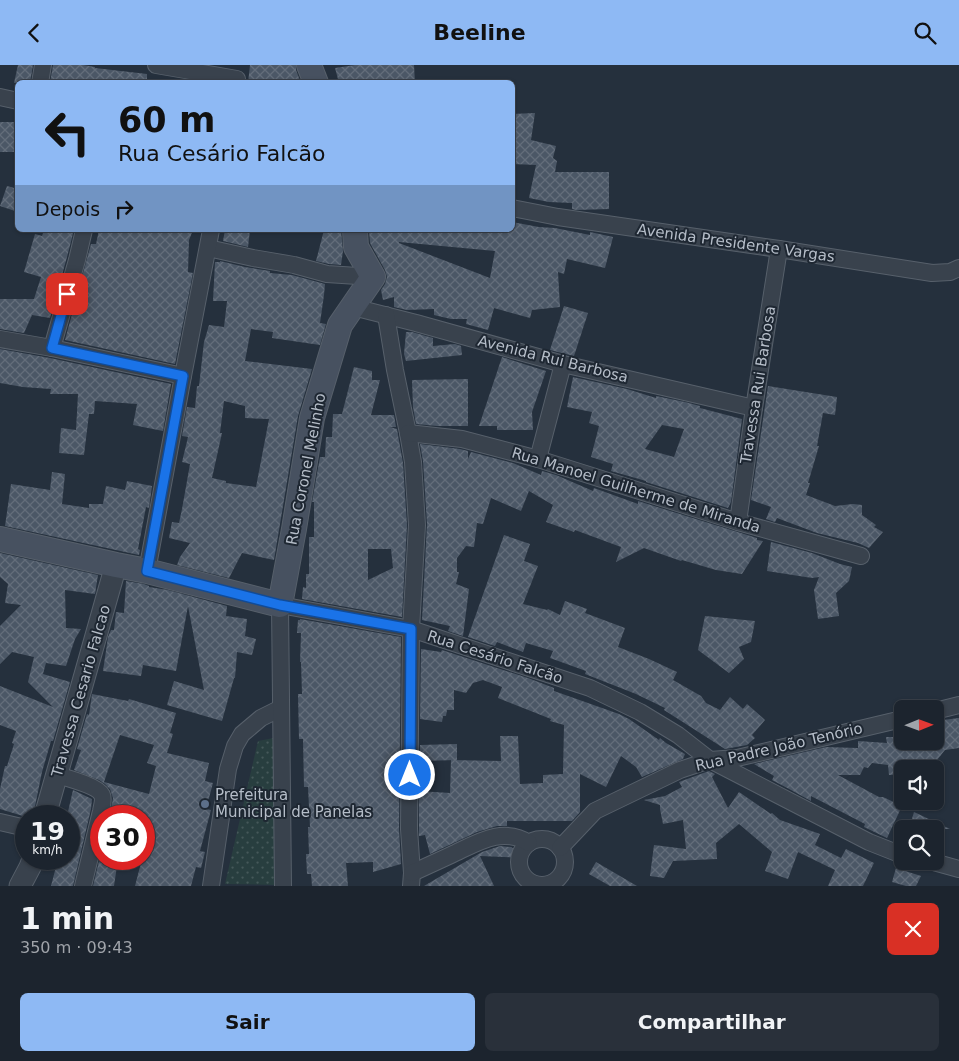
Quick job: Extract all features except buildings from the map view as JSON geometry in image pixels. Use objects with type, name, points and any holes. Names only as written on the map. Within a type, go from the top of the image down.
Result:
[{"type":"main road","points":[[309,65],[315,80]]},
{"type":"main road","points":[[355,232],[356,247],[373,277]]},
{"type":"main road","name":"Rua Coronel Melinho","points":[[280,605],[312,418],[340,325],[373,277]]},
{"type":"main road","name":"Rua Cesário Falcão","points":[[0,539],[147,571],[280,605]]},
{"type":"street","points":[[40,80],[43,65]]},
{"type":"street","points":[[156,65],[237,75]]},
{"type":"street","points":[[0,97],[15,100]]},
{"type":"street","name":"Avenida Presidente Vargas","points":[[515,209],[558,217],[932,273],[950,272],[959,267]]},
{"type":"street","points":[[52,348],[84,232]]},
{"type":"street","points":[[147,571],[211,232]]},
{"type":"street","points":[[208,248],[294,265],[327,274],[373,277]]},
{"type":"street","name":"Travessa Rui Barbosa","points":[[738,522],[779,249]]},
{"type":"street","name":"Avenida Rui Barbosa","points":[[352,307],[563,364],[754,408]]},
{"type":"street","points":[[386,315],[394,370],[413,462],[416,525],[411,629],[409,829],[412,880],[478,842],[492,837],[513,835],[529,843]]},
{"type":"street","points":[[0,339],[183,376]]},
{"type":"street","points":[[538,459],[563,364]]},
{"type":"street","name":"Rua Manoel Guilherme de Miranda","points":[[408,433],[462,439],[538,459],[738,522],[861,556]]},
{"type":"street","name":"Travessa Cesario Falcao","points":[[48,805],[116,565]]},
{"type":"street","points":[[280,605],[283,886]]},
{"type":"street","name":"Rua Cesário Falcão","points":[[280,605],[411,629],[590,688],[656,721],[678,735],[710,760],[869,842],[894,852]]},
{"type":"street","points":[[944,709],[959,705]]},
{"type":"street","points":[[211,886],[228,769],[235,746],[242,734],[261,718],[281,708]]},
{"type":"street","name":"Rua Padre João Tenório","points":[[560,848],[595,811],[680,770],[710,760],[764,752],[894,721]]},
{"type":"street","points":[[57,775],[91,787],[102,794],[101,811],[83,886]]},
{"type":"street","points":[[0,822],[15,825]]},
{"type":"street","points":[[540,839],[551,841],[560,848],[564,859],[563,872],[555,881],[543,886],[529,881],[520,869],[520,855],[529,843],[540,839]]},
{"type":"street","points":[[944,865],[959,869]]},
{"type":"street","points":[[20,886],[31,871]]},
{"type":"green space","points":[[279,737],[275,885],[225,884],[258,741]]},
{"type":"place","name":"Prefeitura Municipal de Panelas","points":[[205,804]]},
{"type":"route","points":[[67,294],[52,348],[183,376],[147,571],[280,605],[411,629],[410,775]]}]
